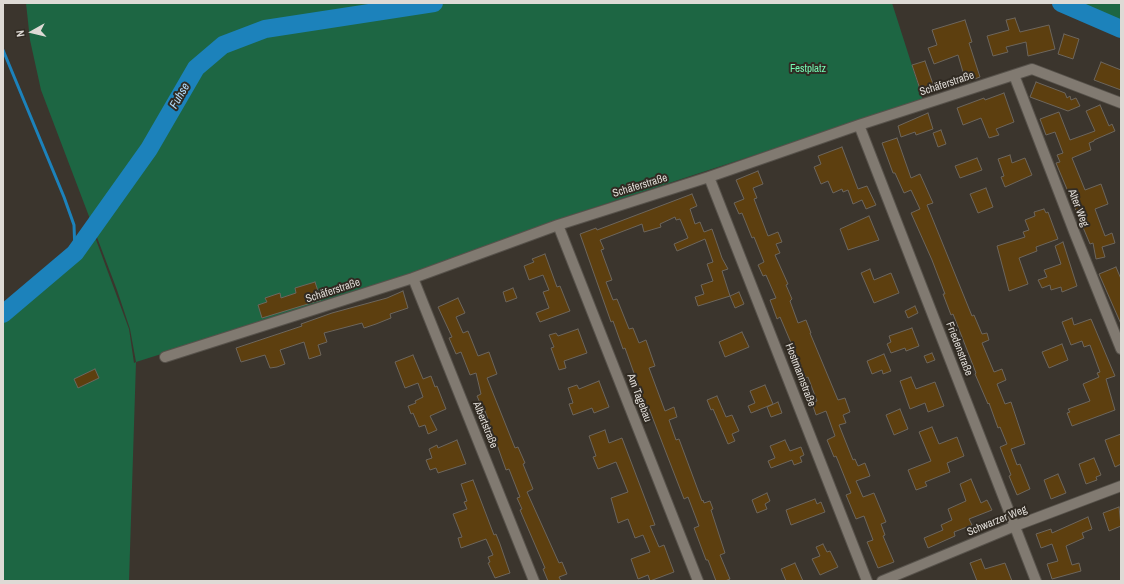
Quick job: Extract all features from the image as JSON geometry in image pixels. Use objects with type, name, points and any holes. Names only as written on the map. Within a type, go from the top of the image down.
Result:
[{"type":"street","name":"Schäferstraße","points":[[165,357],[413,278],[558,225],[710,177],[859,125],[1032,69],[1121,103]]},
{"type":"street","name":"Alter Weg","points":[[1014,75],[1121,349]]},
{"type":"street","name":"Friedenstraße","points":[[859,125],[1036,581]]},
{"type":"street","name":"Hostmannstraße","points":[[710,177],[868,581]]},
{"type":"street","name":"Am Tagebau","points":[[558,225],[698,581]]},
{"type":"street","name":"Albertstraße","points":[[413,278],[534,581]]},
{"type":"street","name":"Schwarzer Weg","points":[[882,581],[1015,526],[1121,486]]},
{"type":"green space","name":"Festplatz","points":[[26,3],[892,3],[923,100],[556,220],[412,275],[136,362],[130,329],[117,290],[41,90],[30,40]]},
{"type":"green space","points":[[1051,3],[1121,3],[1121,32],[1120,31]]},
{"type":"green space","points":[[95,237],[129,329],[134,363],[136,362],[129,581],[3,581],[3,322],[78,258]]},
{"type":"building","points":[[1015,18],[1020,32],[1049,25],[1055,49],[1028,56],[1026,42],[1006,47],[1008,52],[993,56],[987,36],[1009,30],[1006,20]]},
{"type":"building","points":[[965,20],[972,42],[969,43],[980,77],[966,82],[958,55],[934,64],[928,48],[937,45],[932,30]]},
{"type":"building","points":[[1064,34],[1079,39],[1073,59],[1058,54]]},
{"type":"building","points":[[925,61],[933,84],[920,89],[912,65]]},
{"type":"building","points":[[1101,62],[1121,70],[1121,90],[1094,80]]},
{"type":"building","points":[[1036,82],[1065,93],[1067,98],[1070,96],[1071,100],[1076,98],[1080,106],[1068,111],[1030,97]]},
{"type":"building","points":[[1004,93],[1014,122],[996,129],[999,135],[989,138],[981,118],[963,125],[957,108],[984,98],[985,100]]},
{"type":"building","points":[[1100,105],[1109,126],[1112,124],[1115,131],[1089,143],[1091,150],[1072,158],[1085,190],[1101,184],[1108,204],[1095,209],[1105,236],[1112,233],[1115,243],[1102,247],[1105,257],[1096,259],[1093,243],[1090,244],[1056,163],[1060,162],[1057,155],[1063,153],[1055,132],[1046,135],[1040,119],[1059,112],[1070,140],[1095,131],[1086,111]]},
{"type":"building","points":[[928,113],[933,129],[916,135],[915,132],[901,137],[898,126]]},
{"type":"building","points":[[941,130],[946,144],[938,147],[933,133]]},
{"type":"building","points":[[897,138],[911,178],[920,174],[933,203],[927,205],[972,316],[974,315],[982,334],[987,333],[989,340],[982,343],[994,372],[1002,369],[1006,380],[997,384],[1005,404],[1011,402],[1025,444],[1011,449],[1017,465],[1020,464],[1030,489],[1017,495],[1000,447],[1007,444],[1000,427],[998,428],[989,403],[988,404],[975,374],[976,373],[953,314],[951,315],[943,294],[945,294],[932,260],[911,213],[920,209],[911,190],[904,193],[895,173],[893,173],[882,143]]},
{"type":"building","points":[[842,147],[858,189],[867,186],[876,205],[866,209],[862,200],[853,204],[848,190],[843,192],[842,189],[833,193],[828,181],[821,184],[814,167],[821,164],[818,156]]},
{"type":"building","points":[[1010,155],[1012,163],[1025,158],[1032,175],[1005,187],[1001,177],[1004,176],[998,159]]},
{"type":"building","points":[[977,158],[982,170],[960,178],[955,166]]},
{"type":"building","points":[[758,171],[763,184],[753,188],[757,198],[754,199],[768,236],[778,232],[782,242],[776,244],[780,253],[775,255],[788,284],[786,285],[792,299],[790,301],[798,323],[806,320],[838,400],[845,398],[850,412],[843,415],[846,423],[839,425],[853,460],[855,459],[858,466],[865,463],[870,476],[856,481],[863,497],[874,493],[886,522],[881,524],[885,535],[883,536],[894,562],[878,568],[867,542],[873,540],[864,516],[856,519],[846,495],[851,493],[836,456],[834,457],[827,440],[835,436],[826,411],[816,415],[812,403],[817,401],[808,377],[806,378],[780,317],[777,319],[770,300],[776,298],[766,275],[763,276],[758,265],[764,262],[742,213],[739,214],[734,203],[744,199],[736,180]]},
{"type":"building","points":[[986,188],[993,207],[978,213],[970,194]]},
{"type":"building","points":[[692,194],[697,206],[690,209],[695,224],[700,222],[704,232],[712,229],[722,258],[728,269],[722,271],[730,296],[698,306],[695,297],[704,294],[701,285],[713,281],[707,264],[713,262],[705,239],[677,251],[674,244],[688,238],[680,219],[676,220],[675,217],[660,224],[661,227],[644,232],[642,224],[600,240],[604,249],[601,250],[612,280],[606,282],[613,300],[617,299],[629,329],[633,328],[639,343],[646,340],[655,366],[649,368],[665,411],[674,407],[677,417],[669,420],[676,440],[679,439],[702,501],[703,500],[704,503],[710,501],[713,509],[711,510],[725,553],[720,555],[730,579],[725,581],[716,581],[708,560],[706,560],[694,528],[699,526],[688,497],[684,499],[648,406],[646,407],[625,348],[623,349],[613,321],[611,322],[580,234],[596,228],[597,230]]},
{"type":"building","points":[[1044,209],[1046,213],[1048,212],[1058,239],[1036,247],[1037,251],[1019,258],[1028,284],[1009,291],[997,246],[1025,237],[1023,232],[1029,230],[1025,220],[1035,216],[1034,212]]},
{"type":"building","points":[[869,216],[879,240],[848,250],[840,229]]},
{"type":"building","points":[[1063,242],[1077,286],[1062,292],[1061,287],[1051,290],[1050,285],[1042,288],[1038,280],[1047,277],[1044,270],[1061,264],[1055,246]]},
{"type":"building","points":[[545,254],[557,287],[560,286],[570,311],[540,322],[536,313],[549,308],[543,292],[549,290],[543,275],[529,280],[524,266],[534,262],[532,259]]},
{"type":"building","points":[[1116,267],[1121,279],[1121,324],[1099,274]]},
{"type":"building","points":[[870,269],[874,280],[891,273],[899,293],[874,303],[861,273]]},
{"type":"building","points":[[315,282],[321,300],[262,318],[258,305],[267,302],[265,298],[280,293],[281,298],[296,293],[295,288]]},
{"type":"building","points":[[513,288],[517,298],[506,302],[503,292]]},
{"type":"building","points":[[403,291],[408,308],[390,314],[391,318],[364,328],[362,323],[324,333],[327,342],[318,345],[321,355],[309,359],[304,342],[280,350],[285,364],[277,367],[270,368],[265,355],[241,362],[236,348],[302,326],[301,324],[332,313],[387,298]]},
{"type":"building","points":[[739,292],[744,304],[735,308],[730,296]]},
{"type":"building","points":[[458,298],[465,313],[456,317],[463,333],[468,331],[478,356],[489,352],[497,374],[487,378],[515,448],[518,447],[525,463],[523,464],[533,489],[527,492],[559,563],[562,562],[567,574],[559,577],[561,581],[548,581],[543,569],[545,568],[520,510],[522,509],[517,498],[520,497],[509,469],[506,470],[485,411],[484,412],[477,396],[481,394],[476,373],[470,375],[461,352],[456,354],[449,338],[452,337],[438,307]]},
{"type":"building","points":[[915,306],[918,313],[908,318],[905,311]]},
{"type":"building","points":[[1072,318],[1074,325],[1091,319],[1115,376],[1106,379],[1115,410],[1072,426],[1067,413],[1070,412],[1068,409],[1090,401],[1083,384],[1099,377],[1097,373],[1100,372],[1090,345],[1084,347],[1082,341],[1071,345],[1062,322]]},
{"type":"building","points":[[912,328],[919,346],[906,351],[905,348],[891,353],[887,344],[891,342],[889,336]]},
{"type":"building","points":[[578,329],[587,353],[564,361],[566,368],[559,370],[551,348],[554,347],[549,335],[556,333],[558,336]]},
{"type":"building","points":[[742,332],[749,347],[725,357],[719,342]]},
{"type":"building","points":[[1062,344],[1068,360],[1049,368],[1042,352]]},
{"type":"building","points":[[932,353],[935,360],[927,363],[924,356]]},
{"type":"building","points":[[884,354],[891,371],[883,374],[882,370],[872,374],[867,361]]},
{"type":"building","points":[[413,355],[423,379],[431,376],[435,387],[437,386],[446,409],[430,416],[437,430],[428,434],[425,425],[419,427],[408,406],[416,403],[415,401],[423,397],[418,383],[405,388],[395,362]]},
{"type":"building","points":[[95,369],[99,378],[78,388],[74,379]]},
{"type":"building","points":[[911,377],[916,389],[935,382],[944,406],[928,412],[925,403],[910,409],[900,381]]},
{"type":"building","points":[[599,381],[609,407],[594,413],[592,408],[573,415],[569,404],[573,403],[568,388],[577,385],[579,389]]},
{"type":"building","points":[[765,385],[773,404],[751,413],[748,406],[755,403],[750,391]]},
{"type":"building","points":[[717,396],[726,417],[732,415],[739,431],[732,434],[735,441],[728,444],[713,409],[711,410],[707,400]]},
{"type":"building","points":[[778,402],[782,413],[771,417],[767,407]]},
{"type":"building","points":[[900,409],[908,429],[894,435],[886,415]]},
{"type":"building","points":[[932,427],[939,444],[957,437],[964,456],[947,463],[950,472],[925,482],[927,486],[916,490],[908,470],[931,461],[919,432]]},
{"type":"building","points":[[605,430],[609,443],[622,438],[655,525],[650,526],[659,547],[664,545],[674,572],[650,581],[648,575],[638,579],[631,559],[650,552],[643,535],[635,538],[628,519],[618,523],[611,498],[628,492],[616,462],[598,469],[593,457],[596,456],[589,436]]},
{"type":"building","points":[[1121,434],[1121,464],[1115,467],[1105,440]]},
{"type":"building","points":[[457,440],[466,464],[438,473],[436,468],[430,470],[426,460],[432,458],[429,449],[437,445],[438,448]]},
{"type":"building","points":[[785,440],[790,451],[801,447],[804,455],[800,457],[802,462],[794,465],[792,460],[771,468],[768,461],[775,458],[770,446]]},
{"type":"building","points":[[1094,458],[1101,475],[1096,477],[1097,480],[1086,484],[1079,464]]},
{"type":"building","points":[[1058,474],[1066,493],[1051,499],[1044,480]]},
{"type":"building","points":[[971,479],[981,503],[987,500],[992,510],[969,519],[972,525],[954,532],[955,536],[928,548],[924,538],[943,530],[941,525],[952,520],[948,509],[966,501],[960,484]]},
{"type":"building","points":[[473,480],[494,535],[496,534],[500,544],[510,573],[495,578],[488,563],[490,562],[488,557],[493,555],[486,539],[461,548],[458,538],[462,537],[453,514],[467,509],[464,502],[467,501],[461,484]]},
{"type":"building","points":[[767,493],[770,501],[765,504],[767,509],[757,513],[752,500]]},
{"type":"building","points":[[815,499],[817,504],[821,502],[825,512],[791,525],[786,510]]},
{"type":"building","points":[[1119,507],[1121,526],[1109,531],[1103,513]]},
{"type":"building","points":[[1088,517],[1092,529],[1082,533],[1084,538],[1066,546],[1072,565],[1079,563],[1081,571],[1052,579],[1047,564],[1058,561],[1052,544],[1041,548],[1036,534],[1051,529],[1052,533]]},
{"type":"building","points":[[823,544],[827,552],[830,551],[838,567],[820,575],[812,559],[820,556],[816,547]]},
{"type":"building","points":[[981,559],[985,569],[1005,563],[1012,581],[977,581],[970,563]]},
{"type":"building","points":[[795,563],[803,581],[786,581],[781,569]]},
{"type":"waterway","name":"Fuhse","points":[[3,314],[75,253],[149,149],[196,68],[223,45],[265,29],[434,3]]},
{"type":"waterway","name":"Fuhse","points":[[1061,3],[1121,29]]},
{"type":"waterway","points":[[3,50],[64,197],[74,225],[75,253]]}]
